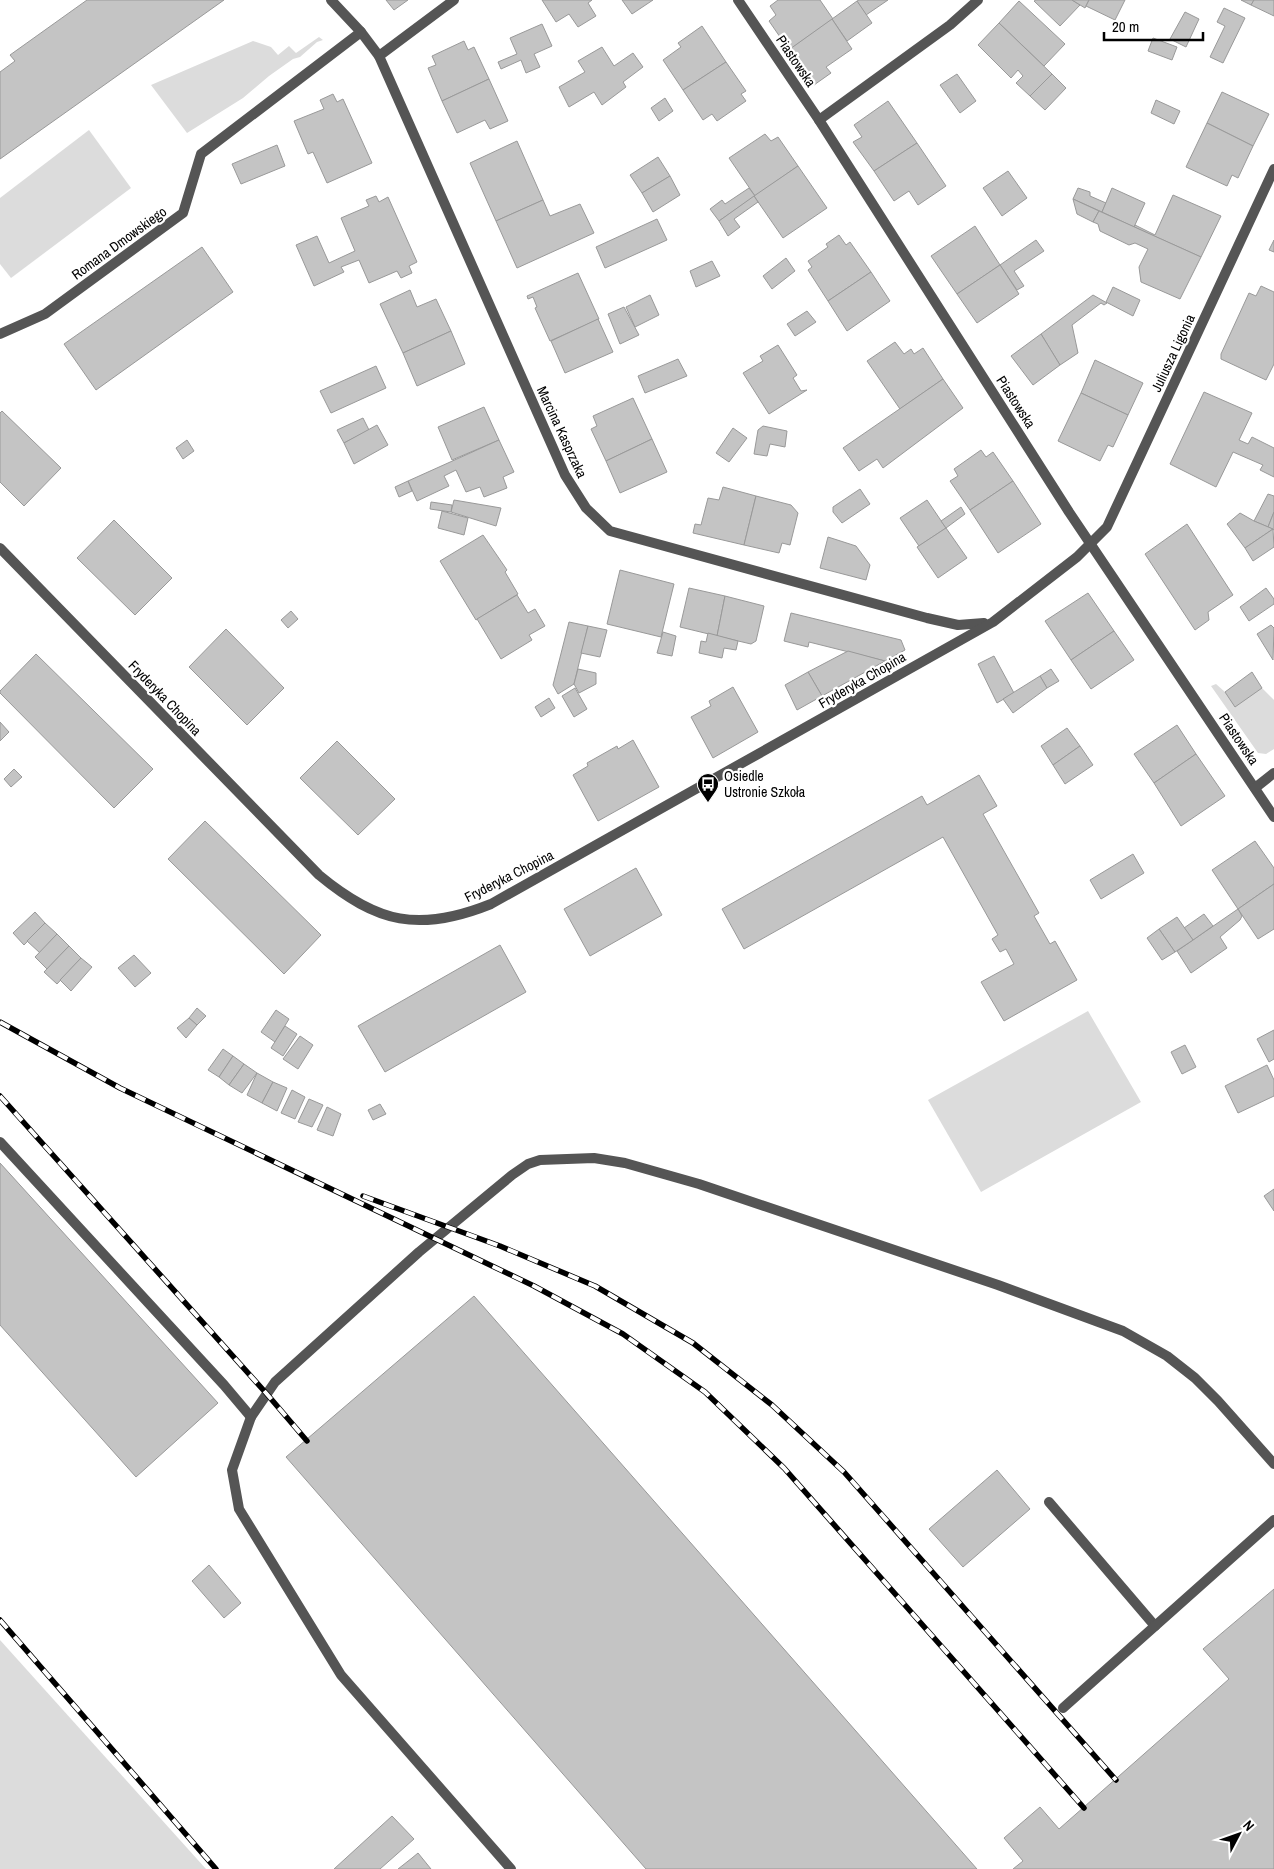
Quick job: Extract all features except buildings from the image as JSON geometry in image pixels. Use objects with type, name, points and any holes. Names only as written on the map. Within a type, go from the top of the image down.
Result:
[{"type":"street","points":[[331,0],[361,32],[379,56],[454,0]]},
{"type":"street","name":"Piastowska","points":[[738,0],[818,120],[1092,544],[1274,816]]},
{"type":"street","points":[[818,120],[950,25],[978,0]]},
{"type":"street","name":"Romana Dmowskiego","points":[[0,334],[45,314],[182,213],[201,154],[361,32]]},
{"type":"street","name":"Marcina Kasprzaka","points":[[379,56],[565,475],[586,508],[610,531],[927,618],[958,625],[976,625],[993,622]]},
{"type":"street","name":"Juliusza Ligonia","points":[[1092,544],[1107,527],[1116,509],[1274,169]]},
{"type":"street","name":"Fryderyka Chopina","points":[[0,548],[319,875],[347,898],[378,914],[407,920],[438,920],[464,915],[491,904],[993,622],[1092,544]]},
{"type":"street","points":[[1256,788],[1274,773]]},
{"type":"street","points":[[0,1142],[224,1385],[251,1417]]},
{"type":"street","points":[[511,1869],[341,1675],[239,1509],[232,1470],[251,1417],[275,1382],[419,1252],[528,1164],[540,1160],[594,1158],[625,1163],[699,1184],[998,1285],[1123,1331],[1167,1356],[1195,1378],[1274,1464]]},
{"type":"street","points":[[1048,1502],[1156,1626]]},
{"type":"street","points":[[1062,1708],[1274,1520]]},
{"type":"shaded area","points":[[319,37],[323,40],[317,42],[300,57],[293,59],[269,76],[243,98],[187,133],[151,85],[253,41],[271,47],[278,55],[289,46],[296,53]]},
{"type":"shaded area","points":[[89,130],[131,188],[11,278],[0,264],[0,198]]},
{"type":"shaded area","points":[[1216,684],[1225,692],[1235,706],[1262,688],[1274,700],[1274,749],[1266,754],[1258,753],[1211,686]]},
{"type":"shaded area","points":[[1088,1011],[1141,1102],[981,1192],[928,1100]]},
{"type":"shaded area","points":[[0,1640],[206,1869],[0,1869]]},
{"type":"railway","points":[[0,1022],[120,1088],[534,1286],[623,1334],[705,1392],[784,1468],[1084,1808]]},
{"type":"railway","points":[[0,1096],[307,1441]]},
{"type":"railway","points":[[363,1196],[500,1246],[595,1286],[693,1343],[772,1405],[844,1472],[1116,1780]]},
{"type":"railway","points":[[0,1620],[216,1869]]},
{"type":"place","name":"Osiedle Ustronie Szkoła","points":[[708,803]]}]
